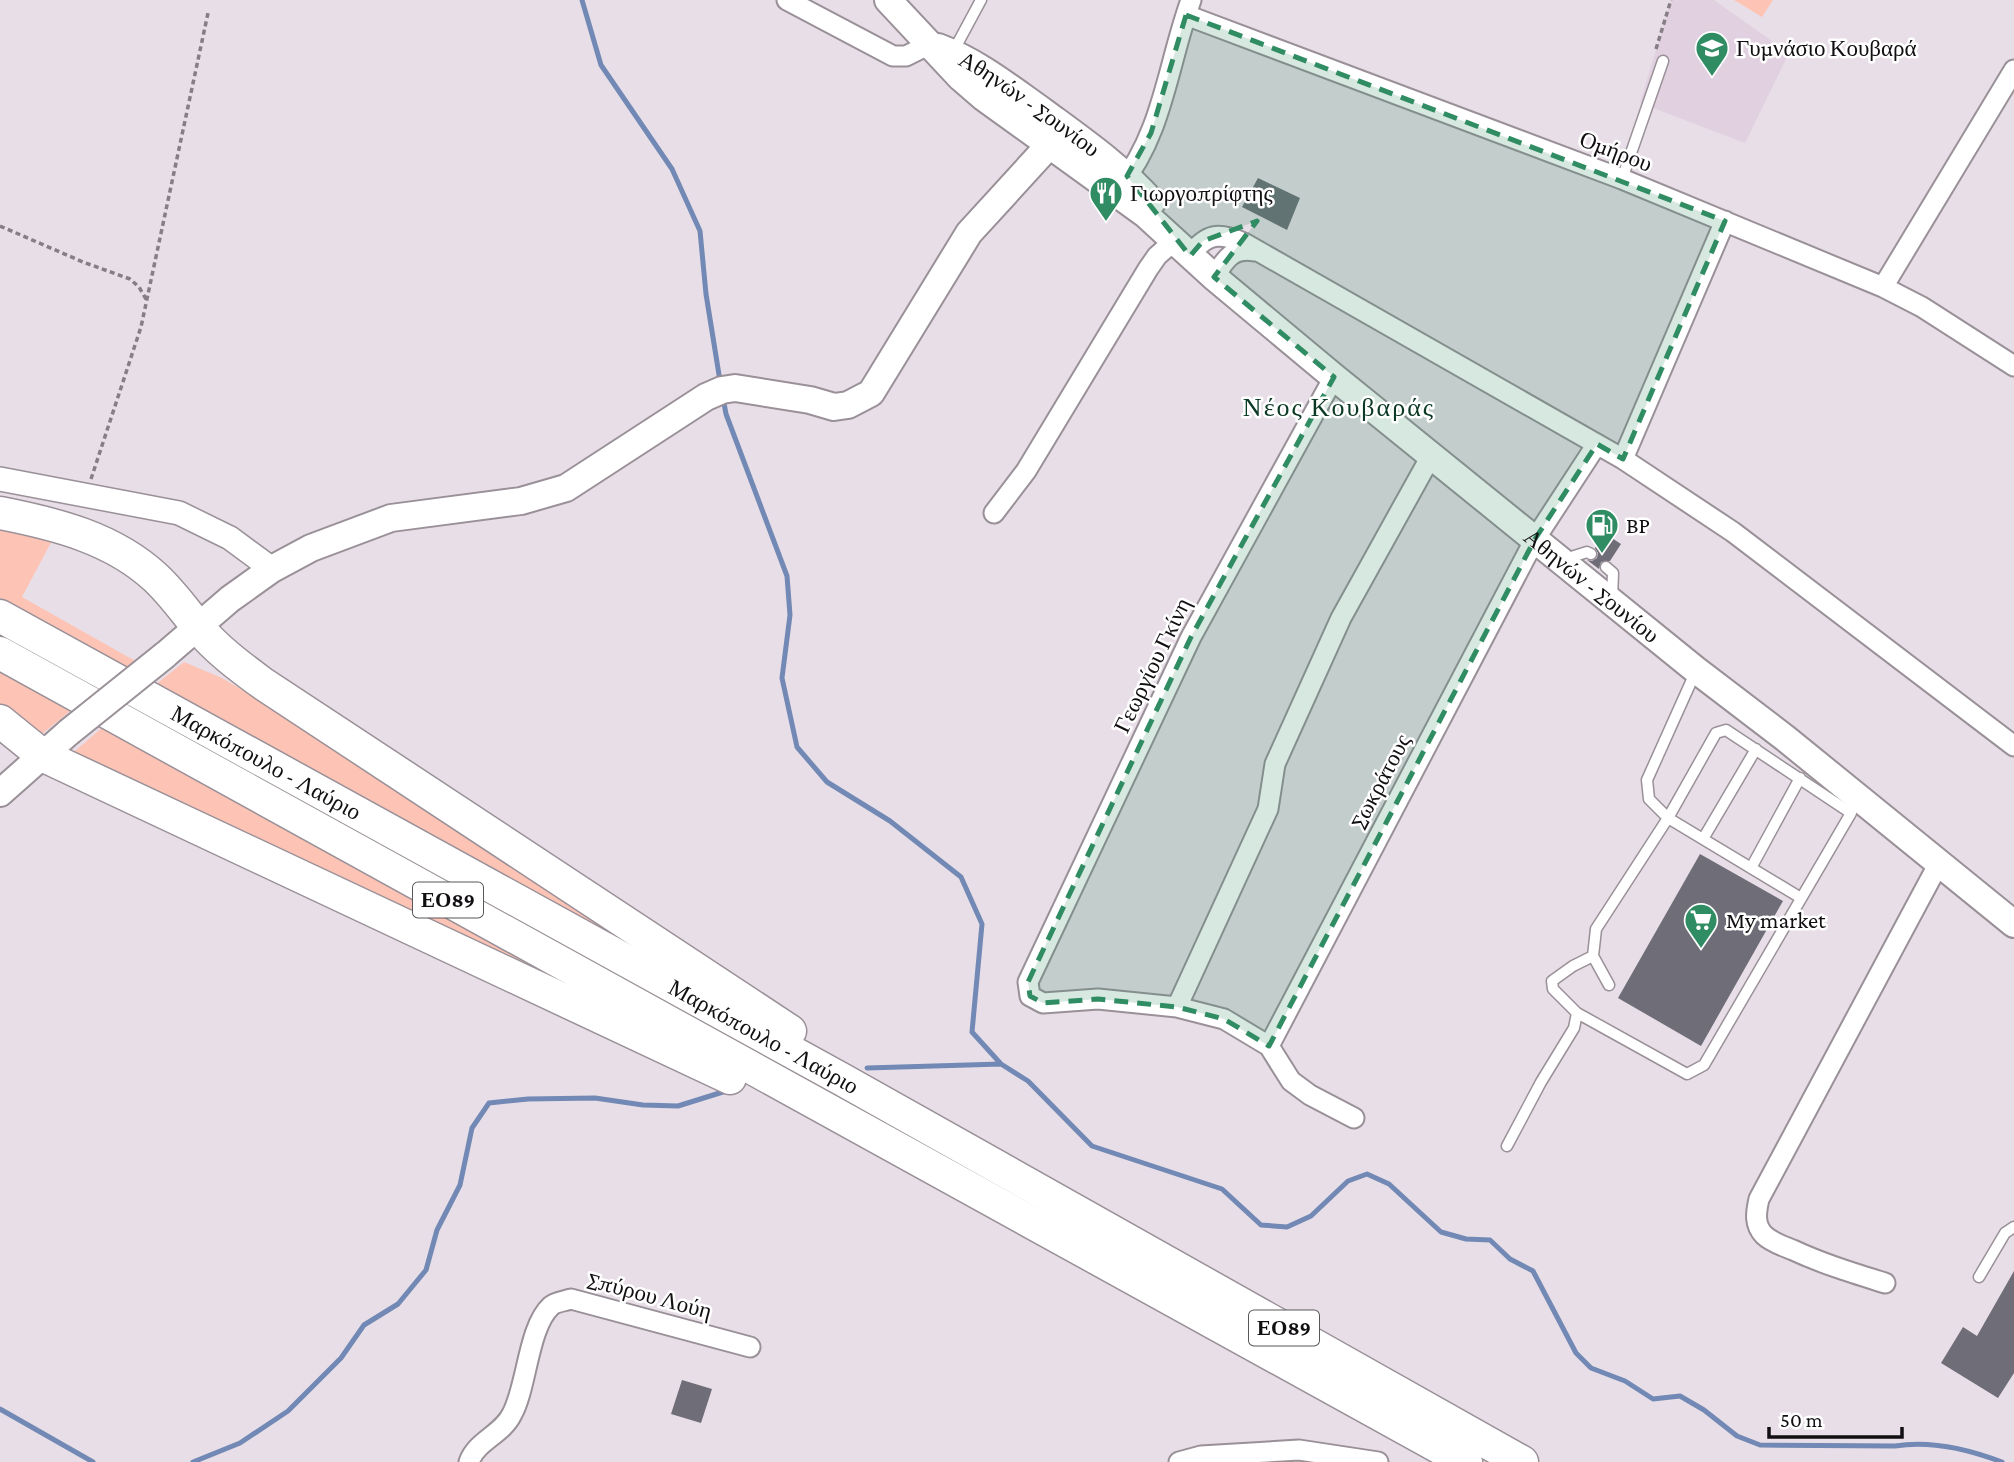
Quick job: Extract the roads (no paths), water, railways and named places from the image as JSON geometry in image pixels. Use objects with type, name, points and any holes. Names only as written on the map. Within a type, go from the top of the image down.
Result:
[{"type":"highway","points":[[0,513],[83,533],[126,555],[155,576],[223,654],[262,683],[782,1024],[842,1080]]},
{"type":"highway","name":"Μαρκόπουλο - Λαύριο","points":[[0,617],[842,1080],[1522,1462]]},
{"type":"highway","name":"Μαρκόπουλο - Λαύριο","points":[[0,653],[1466,1462]]},
{"type":"highway","points":[[0,721],[42,755],[860,1141],[897,1148]]},
{"type":"main road","name":"Αθηνών - Σουνίου","points":[[890,1],[941,48],[961,78],[1058,136],[1151,201],[1183,248],[1214,277],[1696,670],[1785,738],[1822,781],[1939,863],[2014,924]]},
{"type":"main road","points":[[0,793],[69,732],[197,627],[272,569],[311,548],[391,518],[521,501],[566,488],[706,397],[722,390],[735,388],[810,400],[834,407],[848,405],[871,393],[970,233],[1058,136]]},
{"type":"street","points":[[788,0],[893,56],[906,56],[941,48]]},
{"type":"street","points":[[1122,183],[1143,152],[1151,134],[1188,7]]},
{"type":"street","name":"Ομήρου","points":[[1188,7],[1622,179],[1883,287],[1922,307],[2014,366]]},
{"type":"street","points":[[1883,287],[2014,70]]},
{"type":"street","points":[[1623,459],[1725,221]]},
{"type":"street","points":[[994,513],[1026,471],[1157,256],[1215,236],[1234,239],[1623,459],[1733,532],[2014,746]]},
{"type":"street","points":[[1214,277],[1230,254],[1237,250],[1255,251]]},
{"type":"street","name":"Γεωργίου Γκίνη","points":[[1177,1006],[1098,999],[1043,1003],[1030,996],[1028,982],[1191,637],[1334,377]]},
{"type":"street","name":"Σωκράτους","points":[[1269,1046],[1535,538],[1597,444]]},
{"type":"street","points":[[1354,1118],[1310,1095],[1291,1081],[1269,1046],[1224,1018],[1177,1006],[1268,809],[1275,764],[1341,618],[1431,456]]},
{"type":"street","points":[[0,479],[179,513],[230,538],[272,569]]},
{"type":"street","points":[[1885,1283],[1825,1265],[1764,1236],[1757,1225],[1756,1212],[1759,1199],[1939,863]]},
{"type":"street","name":"Σπύρου Λούη","points":[[469,1462],[485,1440],[499,1432],[513,1414],[541,1320],[552,1305],[571,1299],[750,1347]]},
{"type":"street","points":[[1179,1462],[1201,1456],[1299,1450],[1378,1462]]},
{"type":"lane","points":[[941,48],[981,0]]},
{"type":"lane","points":[[1622,179],[1663,61]]},
{"type":"lane","points":[[1561,561],[1587,551],[1591,554]]},
{"type":"lane","points":[[1606,566],[1613,572],[1612,602]]},
{"type":"lane","points":[[1696,670],[1647,780],[1649,799],[1668,818],[1801,898]]},
{"type":"lane","points":[[1593,956],[1552,981],[1553,989],[1577,1013],[1687,1074],[1704,1065],[1851,813],[1822,781],[1800,778],[1726,730],[1716,733],[1668,818],[1596,929],[1593,956],[1609,985]]},
{"type":"lane","points":[[1777,763],[1785,745],[1785,738]]},
{"type":"lane","points":[[1703,839],[1756,749]]},
{"type":"lane","points":[[1751,868],[1800,778]]},
{"type":"lane","points":[[1507,1146],[1574,1028],[1577,1013]]},
{"type":"lane","points":[[1979,1277],[2006,1233],[2014,1227]]},
{"type":"waterway","points":[[582,0],[601,65],[672,169],[700,231],[706,294],[720,381]]},
{"type":"waterway","points":[[723,398],[726,414],[787,576],[790,615],[782,678],[797,747],[827,782],[890,821],[961,877],[982,924],[972,1032],[1001,1064]]},
{"type":"waterway","points":[[867,1068],[1001,1064],[1028,1081],[1092,1146],[1222,1189],[1261,1225],[1287,1227],[1311,1216],[1348,1181],[1367,1174],[1389,1184],[1441,1232],[1466,1239],[1490,1240],[1510,1259],[1533,1271],[1576,1353],[1591,1368],[1625,1381],[1653,1399],[1680,1396],[1704,1410],[1737,1436],[1760,1445],[1922,1444],[1963,1450],[2002,1462]]},
{"type":"waterway","points":[[193,1462],[240,1443],[288,1411],[341,1358],[364,1325],[398,1304],[426,1270],[437,1230],[460,1185],[472,1128],[489,1103],[528,1099],[595,1098],[643,1105],[678,1106],[726,1091]]},
{"type":"waterway","points":[[0,1409],[93,1462]]},
{"type":"place","name":"Γυμνάσιο Κουβαρά","points":[[1712,78]]},
{"type":"place","name":"Γιωργοπρίφτης","points":[[1106,223]]},
{"type":"place","name":"BP","points":[[1602,555]]},
{"type":"place","name":"My market","points":[[1701,950]]},
{"type":"district","name":"Νέος Κουβαράς","points":[[1339,407]]}]
